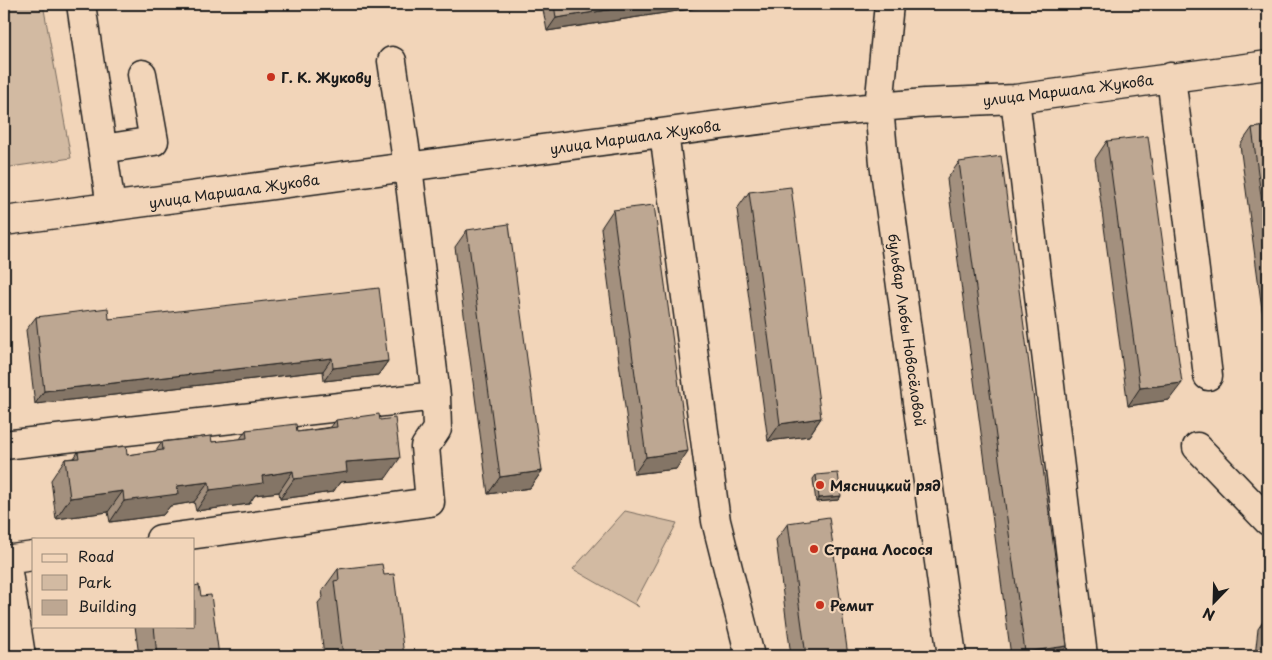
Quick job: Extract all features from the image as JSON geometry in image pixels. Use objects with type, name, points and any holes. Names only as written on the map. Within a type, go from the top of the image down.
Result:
[{"type":"street","points":[[81,4],[112,207]]},
{"type":"street","name":"бульвар Любы Новосёловой","points":[[889,4],[879,107],[884,164],[952,656]]},
{"type":"street","points":[[167,538],[430,502],[425,447],[436,429],[436,396],[408,167],[392,61]]},
{"type":"street","name":"улица Маршала Жукова","points":[[4,221],[812,113],[1015,99],[1268,65]]},
{"type":"street","points":[[102,148],[154,140],[142,74]]},
{"type":"street","points":[[1172,77],[1208,376]]},
{"type":"street","points":[[1015,99],[1083,656]]},
{"type":"street","points":[[664,133],[716,521],[750,656]]},
{"type":"street","points":[[4,445],[436,396]]},
{"type":"street","points":[[1197,447],[1268,521]]},
{"type":"street","points":[[21,656],[5,560],[32,556]]},
{"type":"green space","points":[[4,4],[43,4],[71,158],[4,168]]},
{"type":"green space","points":[[625,511],[677,523],[635,603],[639,607],[573,569]]},
{"type":"building","points":[[554,4],[646,4],[556,18]]},
{"type":"building","points":[[1268,126],[1268,248],[1252,128]]},
{"type":"building","points":[[1148,136],[1182,383],[1140,388],[1107,141]]},
{"type":"building","points":[[1001,156],[1067,646],[1025,652],[959,162]]},
{"type":"building","points":[[791,187],[821,418],[780,424],[749,192]]},
{"type":"building","points":[[654,205],[688,451],[646,457],[613,210]]},
{"type":"building","points":[[509,224],[542,471],[500,477],[467,230]]},
{"type":"building","points":[[379,288],[388,361],[333,368],[332,358],[44,391],[36,317],[108,308],[109,319]]},
{"type":"building","points":[[379,414],[380,420],[395,418],[400,458],[346,462],[347,472],[294,479],[293,471],[262,476],[263,483],[210,490],[209,482],[177,486],[178,494],[124,501],[123,491],[70,498],[65,459],[79,458],[78,452],[126,446],[127,455],[163,450],[162,442],[211,436],[212,442],[247,438],[246,430],[296,424],[297,432],[337,427],[336,420]]},
{"type":"building","points":[[838,473],[841,496],[819,498],[816,475]]},
{"type":"building","points":[[829,517],[848,656],[806,656],[788,523]]},
{"type":"building","points":[[382,564],[384,575],[394,574],[404,656],[343,656],[334,581],[339,580],[338,569]]},
{"type":"building","points":[[199,585],[201,596],[211,595],[219,656],[157,656],[154,628],[195,628],[195,586]]},
{"type":"place","name":"Г. К. Жукову","points":[[271,77]]},
{"type":"place","name":"Мясницкий ряд","points":[[820,485]]},
{"type":"place","name":"Страна Лосося","points":[[814,549]]},
{"type":"place","name":"Ремит","points":[[820,605]]}]
